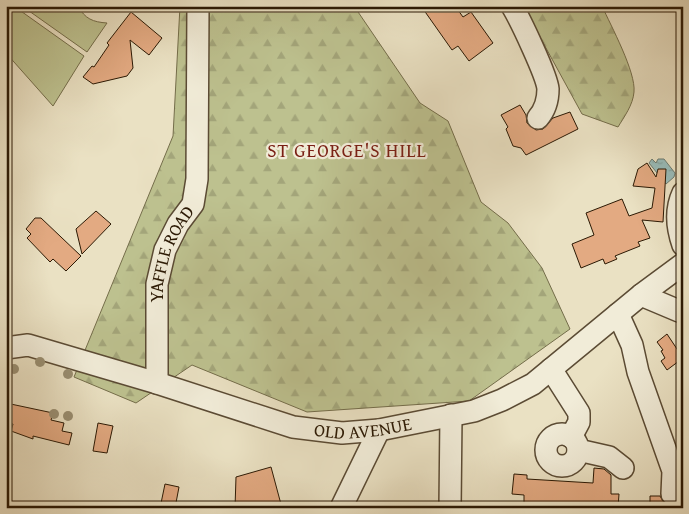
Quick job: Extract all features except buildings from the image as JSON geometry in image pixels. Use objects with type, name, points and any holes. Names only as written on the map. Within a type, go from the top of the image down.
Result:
[{"type":"street","name":"YAFFLE ROAD","points":[[157,383],[157,284],[165,250],[178,224],[192,204],[197,179],[198,6]]},
{"type":"street","points":[[512,6],[532,47],[548,88],[546,104],[538,118]]},
{"type":"street","points":[[683,193],[678,203],[677,222],[683,245]]},
{"type":"street","name":"OLD AVENUE","points":[[6,348],[28,344],[293,427],[342,433],[379,430],[474,411],[502,400],[532,384],[641,294],[683,264]]},
{"type":"street","points":[[641,294],[679,311],[683,310]]},
{"type":"street","points":[[618,314],[632,345],[638,372],[673,471],[672,494]]},
{"type":"street","points":[[550,369],[579,413],[575,444],[609,456],[623,468]]},
{"type":"street","points":[[450,508],[451,416]]},
{"type":"street","points":[[340,508],[379,430]]},
{"type":"green space","points":[[22,6],[78,6],[90,19],[107,23],[87,52]]},
{"type":"green space","points":[[180,6],[354,6],[420,103],[448,121],[481,202],[508,223],[542,268],[570,329],[469,401],[307,412],[192,365],[136,403],[74,377],[173,136]]},
{"type":"green space","points":[[523,6],[602,6],[622,49],[634,83],[632,102],[618,127],[582,114]]},
{"type":"green space","points":[[18,9],[84,56],[53,106],[6,53],[6,18],[12,10]]},
{"type":"water","points":[[652,159],[656,163],[658,159],[664,159],[675,173],[674,177],[666,184],[649,163]]},
{"type":"district","name":"ST GEORGE'S HILL","points":[[347,150]]}]
